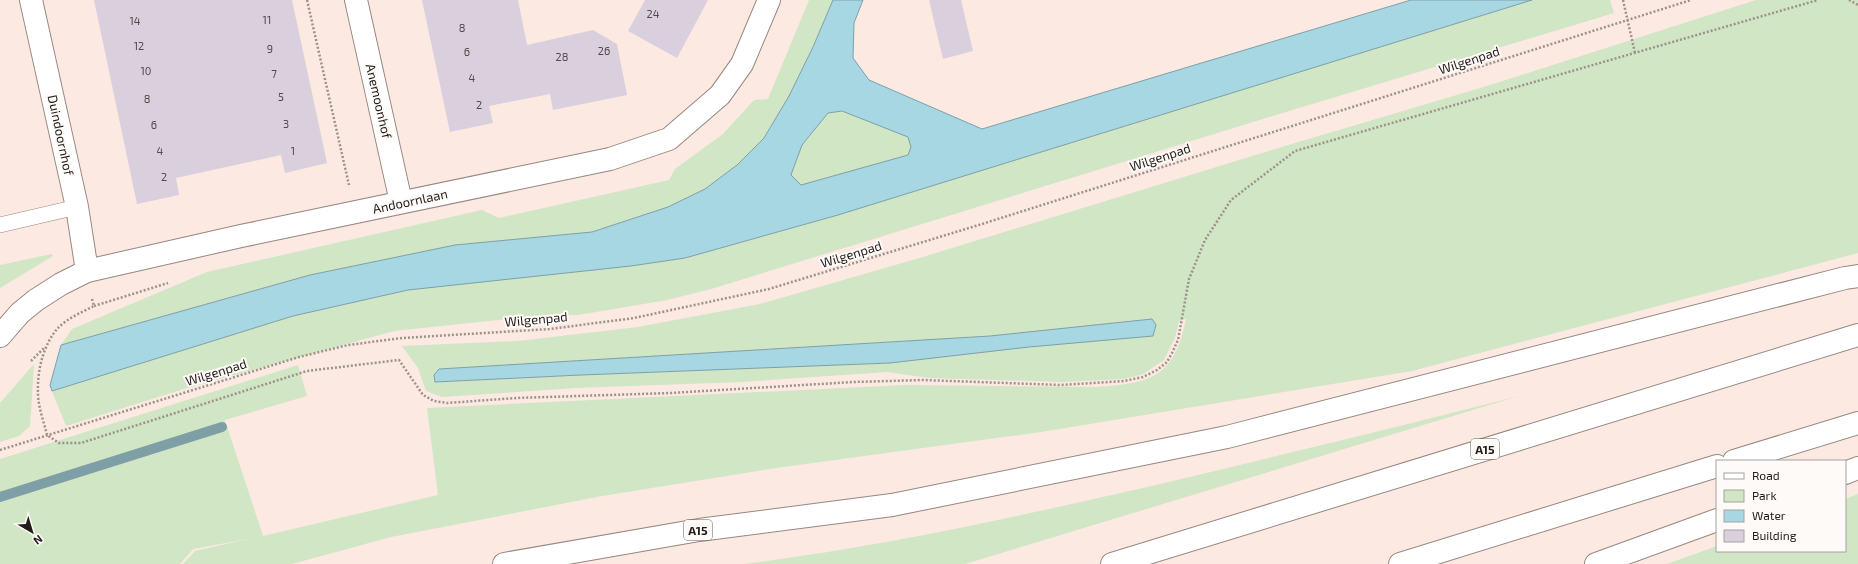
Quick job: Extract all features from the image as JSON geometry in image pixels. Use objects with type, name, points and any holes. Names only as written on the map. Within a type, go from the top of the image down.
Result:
[{"type":"main road","name":"Duindoornhof","points":[[31,0],[77,207],[87,271]]},
{"type":"main road","name":"Anemoonhof","points":[[356,0],[401,202]]},
{"type":"main road","name":"Andoornlaan","points":[[0,336],[20,313],[36,300],[61,284],[87,271],[241,236],[610,159],[669,139],[720,95],[742,64],[769,0]]},
{"type":"main road","name":"A15","points":[[504,564],[699,530],[892,505],[1227,437],[1703,314],[1858,276]]},
{"type":"main road","name":"A15","points":[[1112,564],[1858,335]]},
{"type":"main road","points":[[1737,460],[1858,423]]},
{"type":"main road","points":[[1400,564],[1716,466]]},
{"type":"main road","points":[[1846,473],[1858,468]]},
{"type":"main road","points":[[1596,564],[1716,520]]},
{"type":"lane","points":[[0,225],[77,207]]},
{"type":"path","points":[[307,0],[354,213]]},
{"type":"path","points":[[1623,0],[1635,53]]},
{"type":"path","name":"Wilgenpad","points":[[0,450],[299,357],[348,346],[402,338],[550,328],[634,318],[769,289],[982,224],[1691,0]]},
{"type":"path","points":[[87,271],[94,306],[77,314],[57,329],[47,346],[40,363],[38,394],[47,435],[58,443],[80,443],[307,371],[399,360],[423,395],[434,401],[447,403],[516,398],[679,393],[853,382],[923,380],[1061,385],[1124,382],[1157,370],[1167,362],[1178,340],[1189,279],[1205,240],[1231,200],[1295,151],[1818,0]]},
{"type":"path","points":[[1848,0],[1858,5]]},
{"type":"path","points":[[31,361],[47,346]]},
{"type":"green space","points":[[809,0],[833,0],[813,47],[789,96],[764,138],[737,165],[705,189],[668,207],[592,232],[455,245],[310,275],[61,345],[72,329],[207,272],[482,210],[499,218],[669,180],[675,169],[723,134],[754,100],[768,99]]},
{"type":"green space","points":[[1532,0],[1610,0],[1614,13],[1266,118],[711,289],[667,300],[578,315],[536,316],[394,331],[187,388],[66,426],[52,391],[293,316],[408,290],[631,266],[685,258],[838,215]]},
{"type":"green space","points":[[1756,0],[1858,0],[1858,253],[1412,371],[1041,432],[776,468],[602,496],[391,537],[292,564],[183,564],[195,551],[248,539],[193,549],[180,564],[0,564],[0,459],[298,365],[307,396],[225,420],[263,536],[438,495],[427,408],[905,385],[1098,387],[1133,383],[1146,379],[1158,373],[1167,365],[1175,354],[1186,319],[1179,321],[1175,338],[1164,360],[1143,374],[1124,379],[1062,382],[930,378],[887,372],[742,382],[575,388],[442,397],[426,391],[418,368],[402,346],[518,341],[638,327],[760,304],[923,257],[1275,149],[1487,86]],"holes":[[[1152,319],[1029,347],[890,363],[435,382],[434,376],[439,369],[990,336]]]},
{"type":"green space","points":[[842,111],[908,137],[911,147],[908,155],[801,185],[791,175],[802,145],[828,113]]},
{"type":"green space","points":[[52,254],[53,256],[0,288],[0,265]]},
{"type":"green space","points":[[34,364],[30,426],[19,436],[0,442],[0,403]]},
{"type":"green space","points":[[1519,396],[965,564],[744,564],[845,549],[945,531],[1044,510],[1143,488]]},
{"type":"green space","points":[[1858,494],[1858,564],[1667,564],[1716,546],[1716,552],[1846,552],[1846,499]]},
{"type":"water","points":[[833,0],[863,0],[854,23],[853,58],[869,80],[982,129],[1411,0],[1532,0],[838,215],[685,258],[631,266],[408,290],[293,316],[52,391],[50,385],[61,345],[310,275],[455,245],[592,232],[668,207],[705,189],[737,165],[764,138],[789,96],[813,47]],"holes":[[[842,111],[908,137],[911,147],[908,155],[801,185],[791,175],[802,145],[828,113]]]},
{"type":"water","points":[[1152,319],[1156,325],[1153,336],[1029,347],[890,363],[435,382],[434,375],[439,369],[990,336]]},
{"type":"building","points":[[94,0],[292,0],[327,163],[285,173],[281,155],[176,178],[179,195],[137,204]]},
{"type":"building","points":[[422,0],[518,0],[527,45],[593,30],[617,44],[627,95],[553,110],[550,94],[489,106],[493,123],[450,132]]},
{"type":"building","points":[[645,0],[708,0],[677,58],[628,31]]},
{"type":"building","points":[[929,0],[961,0],[973,51],[943,59]]},
{"type":"waterway","points":[[0,497],[222,427]]}]
